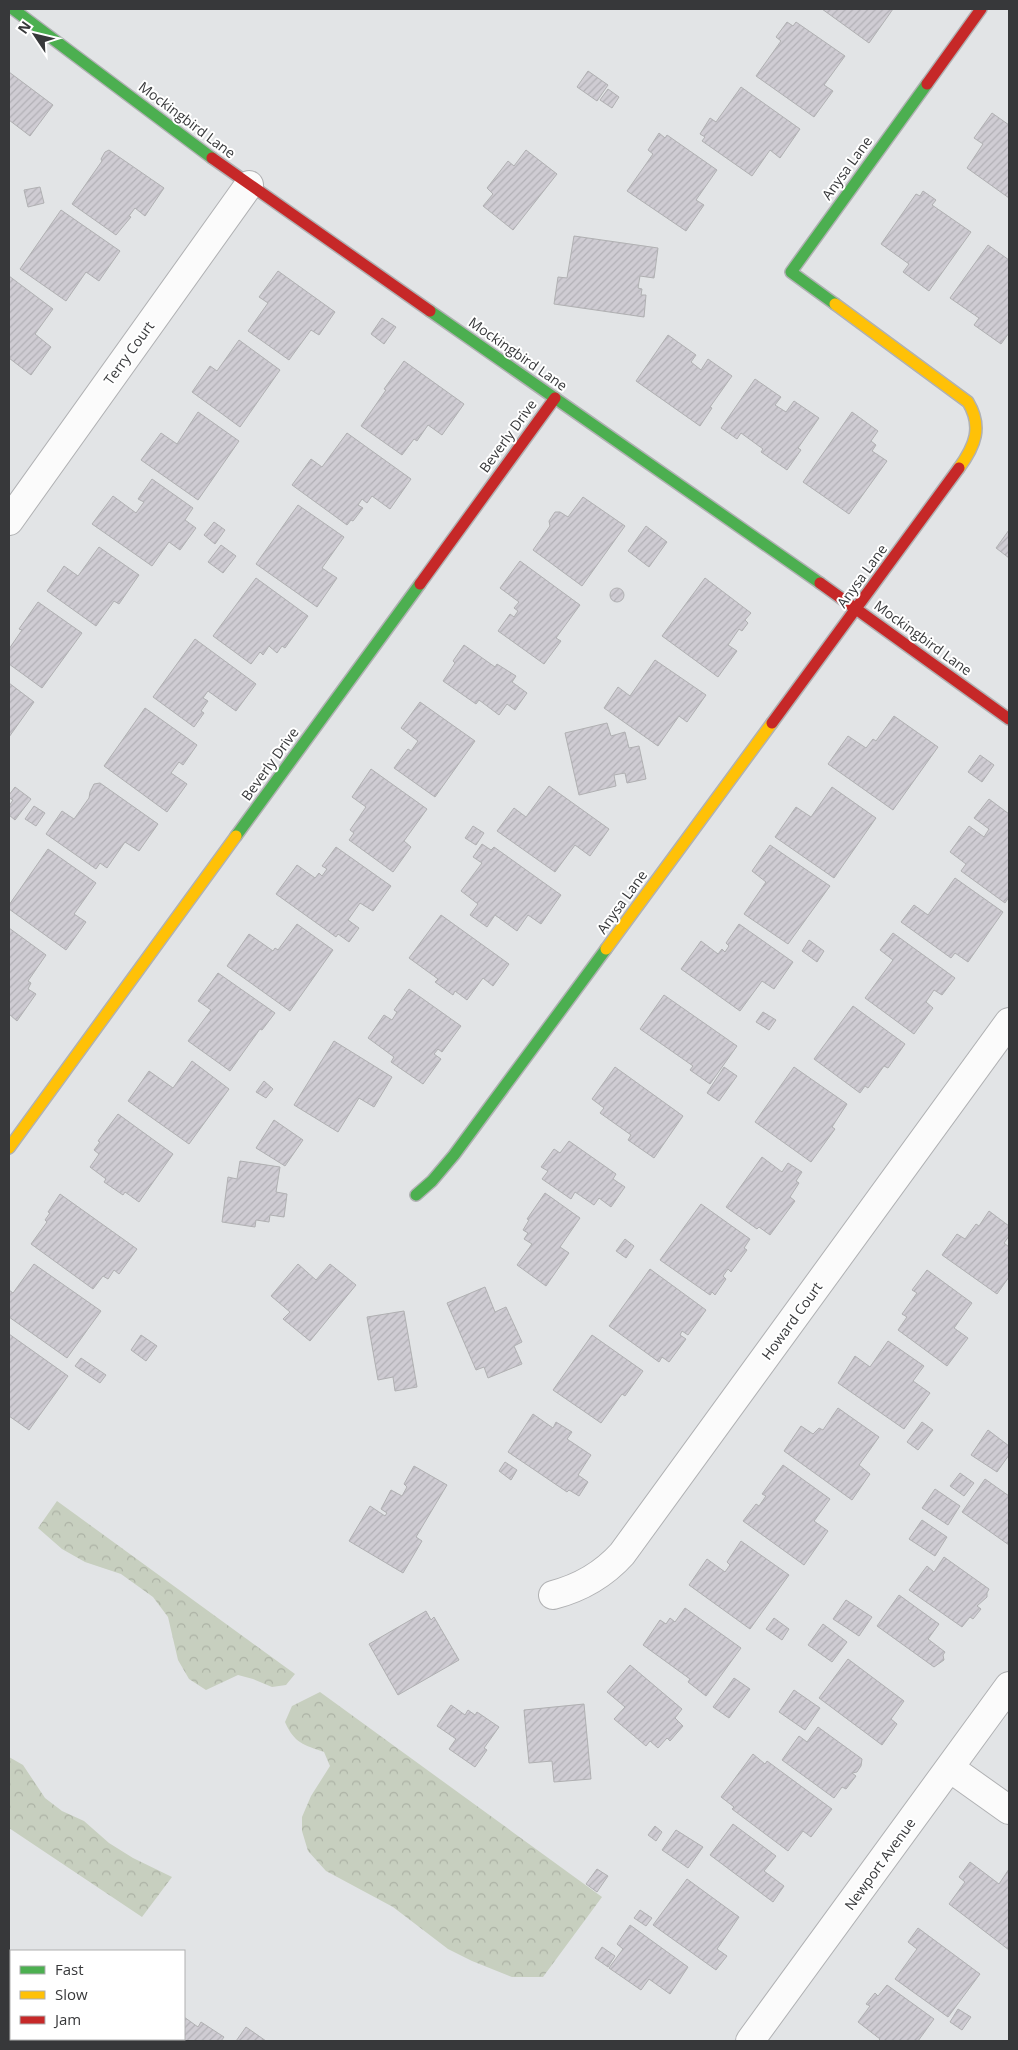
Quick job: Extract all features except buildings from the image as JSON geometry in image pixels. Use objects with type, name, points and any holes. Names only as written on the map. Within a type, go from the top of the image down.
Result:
[{"type":"street","name":"Mockingbird Lane","points":[[13,9],[249,185],[857,608],[1009,719]]},
{"type":"street","name":"Anysa Lane","points":[[416,1195],[432,1181],[454,1155],[857,608],[966,458],[973,445],[978,421],[974,410],[960,394],[791,272],[982,9]]},
{"type":"street","name":"Terry Court","points":[[9,521],[249,185]]},
{"type":"street","name":"Beverly Drive","points":[[9,1148],[555,398]]},
{"type":"street","name":"Howard Court","points":[[553,1595],[570,1590],[591,1580],[614,1564],[622,1554],[1009,1022]]},
{"type":"street","name":"Newport Avenue","points":[[750,2041],[1009,1686]]},
{"type":"street","points":[[950,1768],[1009,1810]]},
{"type":"green space","points":[[57,1501],[295,1674],[286,1685],[272,1687],[238,1675],[206,1690],[189,1679],[178,1660],[168,1617],[153,1597],[121,1574],[85,1562],[62,1549],[38,1528]]},
{"type":"green space","points":[[320,1692],[602,1897],[543,1977],[512,1977],[448,1949],[393,1907],[326,1871],[308,1851],[302,1831],[302,1817],[311,1796],[330,1766],[324,1752],[296,1739],[285,1722],[292,1706]]},
{"type":"green space","points":[[9,1757],[23,1765],[45,1798],[62,1811],[84,1821],[109,1843],[133,1858],[172,1877],[142,1917],[9,1828]]},
{"type":"traffic: fast","points":[[13,9],[212,158]]},
{"type":"traffic: fast","points":[[835,304],[791,272],[927,84]]},
{"type":"traffic: fast","points":[[430,311],[820,583]]},
{"type":"traffic: fast","points":[[236,836],[420,584]]},
{"type":"traffic: fast","points":[[416,1195],[432,1181],[454,1155],[606,949]]},
{"type":"traffic: slow","points":[[835,304],[968,402],[975,420],[975,436],[973,444],[959,468]]},
{"type":"traffic: slow","points":[[606,949],[772,723]]},
{"type":"traffic: slow","points":[[9,1148],[236,836]]},
{"type":"traffic: jam","points":[[927,84],[981,9]]},
{"type":"traffic: jam","points":[[212,158],[430,311]]},
{"type":"traffic: jam","points":[[420,584],[555,398]]},
{"type":"traffic: jam","points":[[772,723],[959,468]]},
{"type":"traffic: jam","points":[[820,583],[1009,719]]}]
